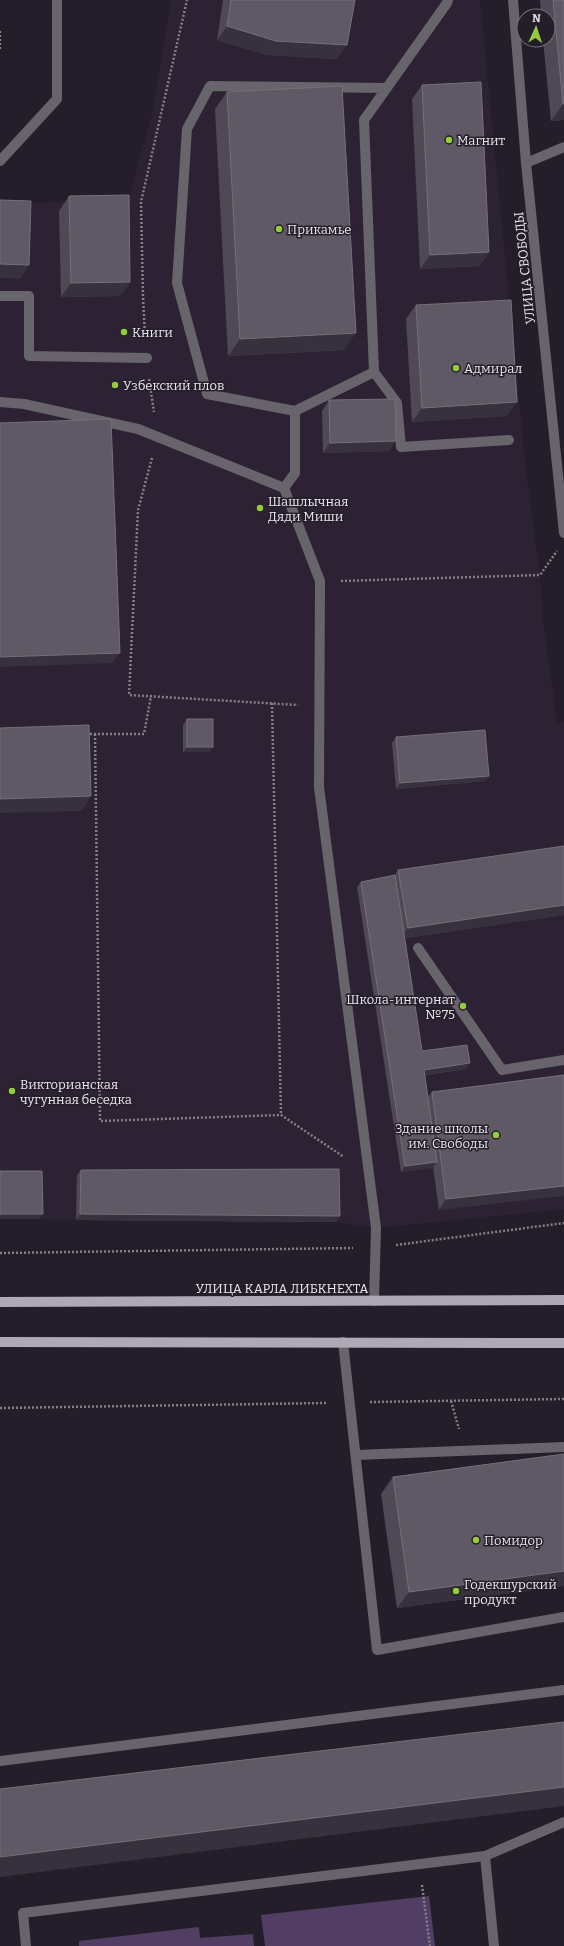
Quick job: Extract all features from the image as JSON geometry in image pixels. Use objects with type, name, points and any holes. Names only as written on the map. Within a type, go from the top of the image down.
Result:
[{"type":"main road","name":"УЛИЦА КАРЛА ЛИБКНЕХТА","points":[[0,1302],[564,1300]]},
{"type":"main road","points":[[0,1342],[564,1343]]},
{"type":"street","points":[[0,161],[57,100],[58,0]]},
{"type":"street","points":[[448,0],[364,120],[374,372],[397,403],[402,447],[509,440]]},
{"type":"street","name":"УЛИЦА СВОБОДЫ","points":[[513,0],[526,163],[564,533]]},
{"type":"street","points":[[374,372],[295,411],[207,394],[177,283],[188,129],[210,86],[387,88]]},
{"type":"street","points":[[526,163],[564,147]]},
{"type":"street","points":[[0,296],[29,296],[29,356],[147,358]]},
{"type":"street","points":[[0,402],[24,404],[138,429],[284,488],[320,581],[319,787],[376,1228],[374,1301]]},
{"type":"street","points":[[284,488],[295,473],[295,411]]},
{"type":"street","points":[[418,948],[502,1070],[564,1060]]},
{"type":"street","points":[[343,1342],[377,1650],[564,1617]]},
{"type":"street","points":[[356,1455],[464,1450],[512,1453],[564,1447]]},
{"type":"street","points":[[0,1761],[564,1690]]},
{"type":"street","points":[[26,1946],[23,1913],[485,1856],[564,1822]]},
{"type":"street","points":[[485,1856],[494,1946]]},
{"type":"path","points":[[0,31],[0,51]]},
{"type":"path","points":[[320,581],[540,576],[560,547]]},
{"type":"path","points":[[79,734],[144,734],[151,696]]},
{"type":"path","points":[[272,703],[281,1115]]},
{"type":"path","points":[[95,734],[100,1121],[281,1115],[369,1173]]},
{"type":"path","points":[[0,1253],[375,1247],[564,1223]]},
{"type":"path","points":[[0,1408],[564,1399]]},
{"type":"path","points":[[451,1401],[464,1450]]},
{"type":"path","points":[[420,1864],[430,1946]]},
{"type":"shaded area","points":[[171,0],[480,0],[525,462],[540,575],[543,619],[557,723],[564,722],[564,1209],[376,1228],[336,1222],[0,1219],[0,204],[128,200],[152,114]]},
{"type":"shaded area","points":[[429,1896],[435,1946],[265,1946],[261,1915]]},
{"type":"shaded area","points":[[199,1927],[200,1938],[253,1934],[254,1946],[79,1946],[79,1941]]},
{"type":"building","points":[[231,0],[355,0],[347,45],[276,41],[227,26]]},
{"type":"building","points":[[553,0],[564,0],[564,104],[556,31],[556,8],[554,8]]},
{"type":"building","points":[[481,82],[489,252],[430,255],[422,85]]},
{"type":"building","name":"Прикамье","points":[[342,86],[356,333],[240,339],[227,92]]},
{"type":"building","points":[[129,195],[130,282],[71,283],[69,196]]},
{"type":"building","points":[[0,200],[31,201],[29,265],[0,264]]},
{"type":"building","name":"Адмирал","points":[[511,300],[517,402],[422,408],[416,305]]},
{"type":"building","points":[[395,399],[396,441],[330,443],[329,400]]},
{"type":"building","points":[[111,419],[120,653],[0,657],[0,423]]},
{"type":"building","points":[[187,719],[213,719],[213,747],[187,747]]},
{"type":"building","points":[[89,725],[91,796],[0,799],[0,728]]},
{"type":"building","points":[[485,730],[489,776],[400,783],[396,737]]},
{"type":"building","points":[[564,846],[564,905],[408,928],[398,870]]},
{"type":"building","points":[[395,875],[422,1051],[467,1045],[470,1063],[424,1070],[437,1162],[405,1166],[361,882]]},
{"type":"building","name":"Здание школы им. Свободы","points":[[564,1075],[564,1186],[446,1199],[432,1092]]},
{"type":"building","points":[[339,1169],[340,1216],[80,1214],[81,1170]]},
{"type":"building","points":[[0,1171],[42,1171],[43,1214],[0,1214]]},
{"type":"building","name":"Помидор","points":[[564,1454],[564,1571],[409,1592],[393,1477]]},
{"type":"building","points":[[564,1722],[564,1787],[0,1857],[0,1789]]},
{"type":"place","name":"Магнит","points":[[449,140]]},
{"type":"place","name":"Прикамье","points":[[279,229]]},
{"type":"place","name":"Книги","points":[[124,332]]},
{"type":"place","name":"Адмирал","points":[[456,368]]},
{"type":"place","name":"Узбекский плов","points":[[115,385]]},
{"type":"place","name":"Шашлычная Дяди Миши","points":[[260,508]]},
{"type":"place","name":"Школа-интернат №75","points":[[463,1006]]},
{"type":"place","name":"Викторианская чугунная беседка","points":[[12,1091]]},
{"type":"place","name":"Здание школы им. Свободы","points":[[496,1135]]},
{"type":"place","name":"Помидор","points":[[476,1540]]},
{"type":"place","name":"Годекшурский продукт","points":[[456,1591]]}]
